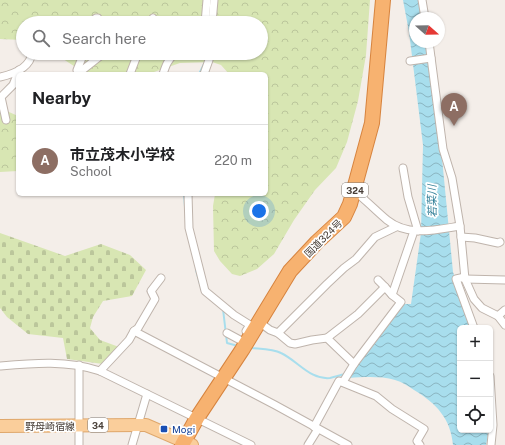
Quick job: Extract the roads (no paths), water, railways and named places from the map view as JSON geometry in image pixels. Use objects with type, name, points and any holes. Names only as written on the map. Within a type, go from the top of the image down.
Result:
[{"type":"highway","name":"国道324号","points":[[186,444],[197,418],[290,272],[317,242],[344,217],[354,191],[372,123],[383,0]]},
{"type":"main road","name":"野母崎宿線","points":[[0,426],[138,425],[146,426],[186,444]]},
{"type":"street","points":[[206,16],[207,0]]},
{"type":"street","points":[[213,16],[214,0]]},
{"type":"street","points":[[422,0],[424,12]]},
{"type":"street","points":[[429,48],[443,149],[452,178],[460,226],[465,278],[474,300],[482,308],[498,316],[505,325]]},
{"type":"street","points":[[410,61],[430,59]]},
{"type":"street","points":[[0,77],[19,70],[26,66],[30,60]]},
{"type":"street","points":[[82,60],[78,70],[80,72],[95,60]]},
{"type":"street","points":[[131,72],[135,60]]},
{"type":"street","points":[[164,72],[168,60]]},
{"type":"street","points":[[205,72],[209,60]]},
{"type":"street","points":[[6,120],[1,97],[13,85],[16,78]]},
{"type":"street","points":[[392,295],[417,231],[408,197],[403,168]]},
{"type":"street","points":[[354,191],[396,227],[405,230],[417,231],[460,226]]},
{"type":"street","points":[[188,196],[189,228],[203,287],[205,291],[234,315],[250,325],[243,344],[227,333]]},
{"type":"street","points":[[278,333],[327,284],[356,259],[375,237],[396,227]]},
{"type":"street","points":[[461,237],[475,238],[498,243],[500,242]]},
{"type":"street","points":[[100,371],[129,340],[134,331],[138,328],[155,299],[151,291],[162,278]]},
{"type":"street","points":[[473,325],[456,279],[505,280]]},
{"type":"street","points":[[345,380],[353,366],[401,302],[378,280]]},
{"type":"street","points":[[259,322],[270,330],[278,333],[290,343],[295,344],[327,338],[358,314],[385,287]]},
{"type":"street","points":[[498,316],[505,310]]},
{"type":"street","points":[[134,331],[348,445]]},
{"type":"street","points":[[327,338],[353,366]]},
{"type":"street","points":[[0,366],[59,363],[79,365],[100,371],[251,445]]},
{"type":"street","points":[[79,365],[79,445]]},
{"type":"street","points":[[308,445],[339,381],[345,380],[376,396],[392,409],[424,429],[417,440],[420,445]]},
{"type":"street","points":[[132,445],[147,394]]},
{"type":"street","points":[[491,397],[493,425],[491,445]]},
{"type":"water","points":[[403,0],[420,0],[422,12],[409,12],[409,32]]},
{"type":"water","name":"若菜川","points":[[411,48],[427,48],[442,158],[453,272],[471,325],[457,325],[457,433],[488,433],[486,445],[453,445],[449,427],[441,413],[429,400],[403,383],[384,378],[349,378],[354,369],[403,304],[411,304],[421,233],[423,145]]},
{"type":"waterway","points":[[200,72],[206,60]]},
{"type":"waterway","points":[[184,196],[185,207]]},
{"type":"waterway","points":[[196,270],[202,291]]},
{"type":"waterway","points":[[223,309],[227,343],[238,346]]},
{"type":"waterway","points":[[251,348],[281,353],[310,373],[323,378],[346,374]]},
{"type":"place","name":"市立茂木小学校","points":[[454,126]]},
{"type":"place","name":"Mogi","points":[[164,429]]}]
